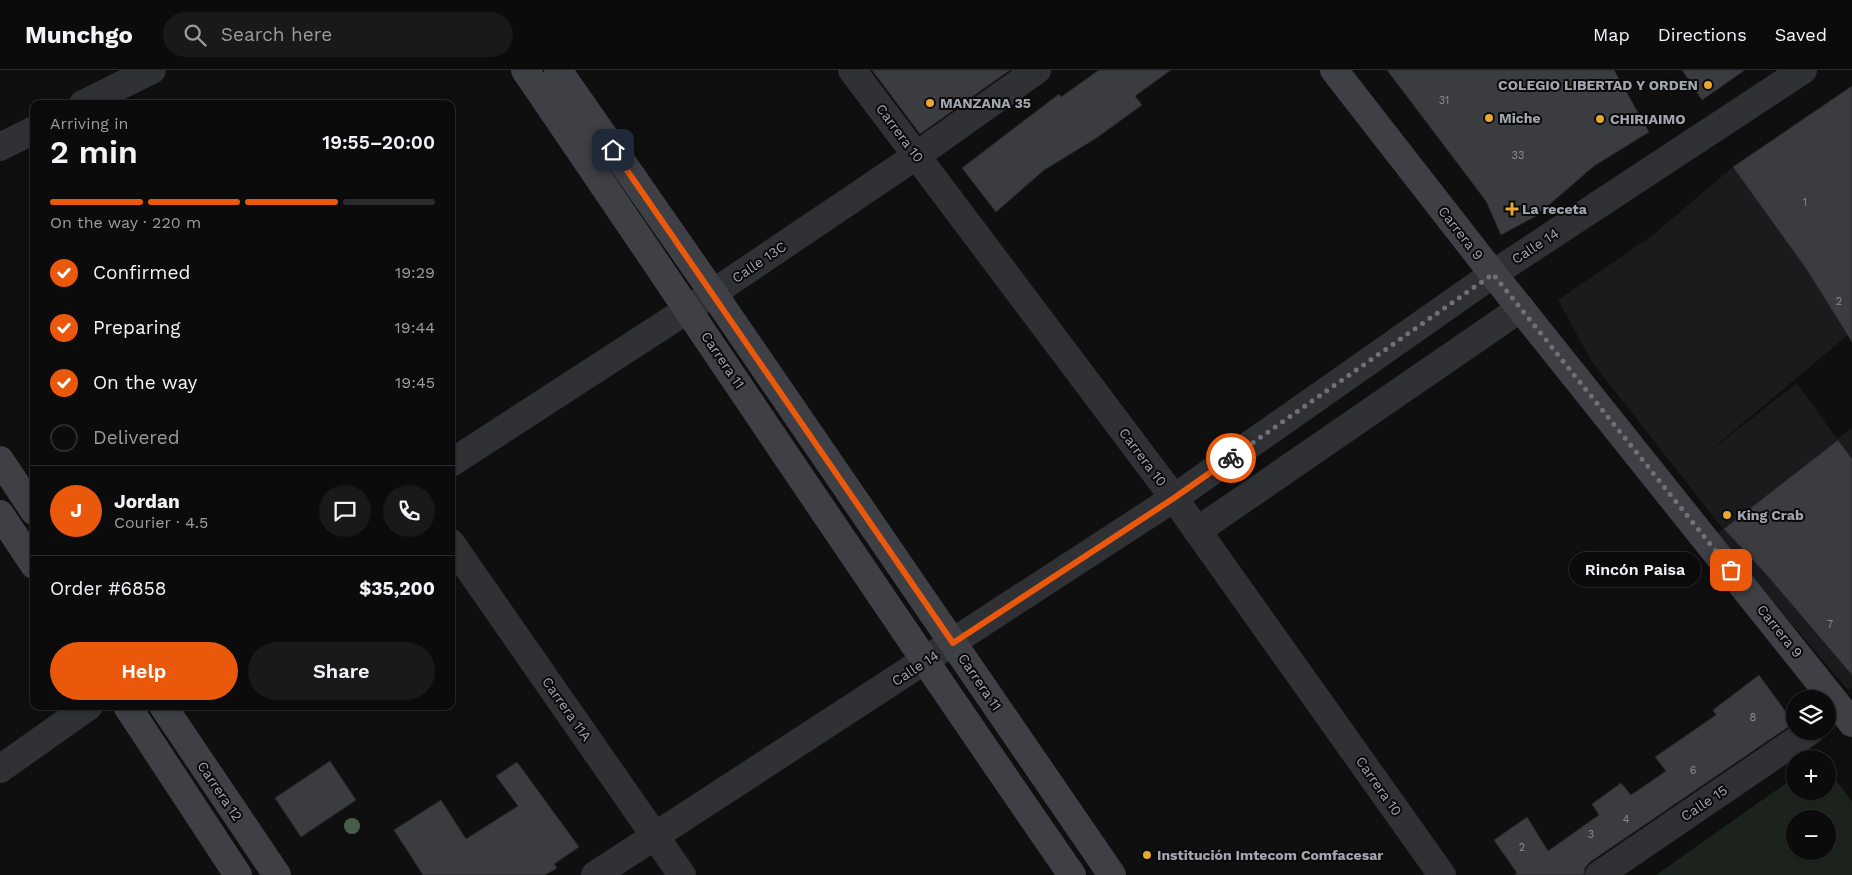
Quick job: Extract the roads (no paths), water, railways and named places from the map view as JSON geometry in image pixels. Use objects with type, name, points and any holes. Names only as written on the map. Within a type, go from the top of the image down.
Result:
[{"type":"main road","name":"Carrera 11","points":[[525,70],[688,308],[925,662],[1072,875]]},
{"type":"main road","name":"Carrera 11","points":[[558,70],[714,293],[1112,875]]},
{"type":"main road","name":"Carrera 9","points":[[1334,70],[1493,274],[1843,713]]},
{"type":"main road","points":[[0,460],[30,505]]},
{"type":"main road","points":[[0,514],[30,559]]},
{"type":"main road","points":[[129,710],[238,875]]},
{"type":"main road","name":"Carrera 12","points":[[166,710],[277,875]]},
{"type":"street","points":[[91,100],[152,70]]},
{"type":"street","name":"Carrera 10","points":[[852,70],[1174,498],[1442,875]]},
{"type":"street","name":"Calle 13C","points":[[455,460],[688,308],[714,293],[916,156],[1036,70]]},
{"type":"street","name":"Calle 14","points":[[595,875],[925,662],[1174,498],[1493,274],[1802,70]]},
{"type":"street","points":[[0,148],[30,132]]},
{"type":"street","points":[[1197,531],[1521,308]]},
{"type":"street","name":"Carrera 11A","points":[[455,550],[682,875]]},
{"type":"street","points":[[0,769],[83,710]]},
{"type":"street","name":"Calle 15","points":[[1599,875],[1797,740]]},
{"type":"place","name":"COLEGIO LIBERTAD Y ORDEN","points":[[1708,85]]},
{"type":"place","name":"MANZANA 35","points":[[930,103]]},
{"type":"place","name":"Miche","points":[[1489,118]]},
{"type":"place","name":"CHIRIAIMO","points":[[1600,119]]},
{"type":"place","name":"La receta","points":[[1512,209]]},
{"type":"place","name":"King Crab","points":[[1727,515]]},
{"type":"place","name":"Rincón Paisa","points":[[1731,570]]},
{"type":"place","name":"Institución Imtecom Comfacesar","points":[[1147,855]]}]
